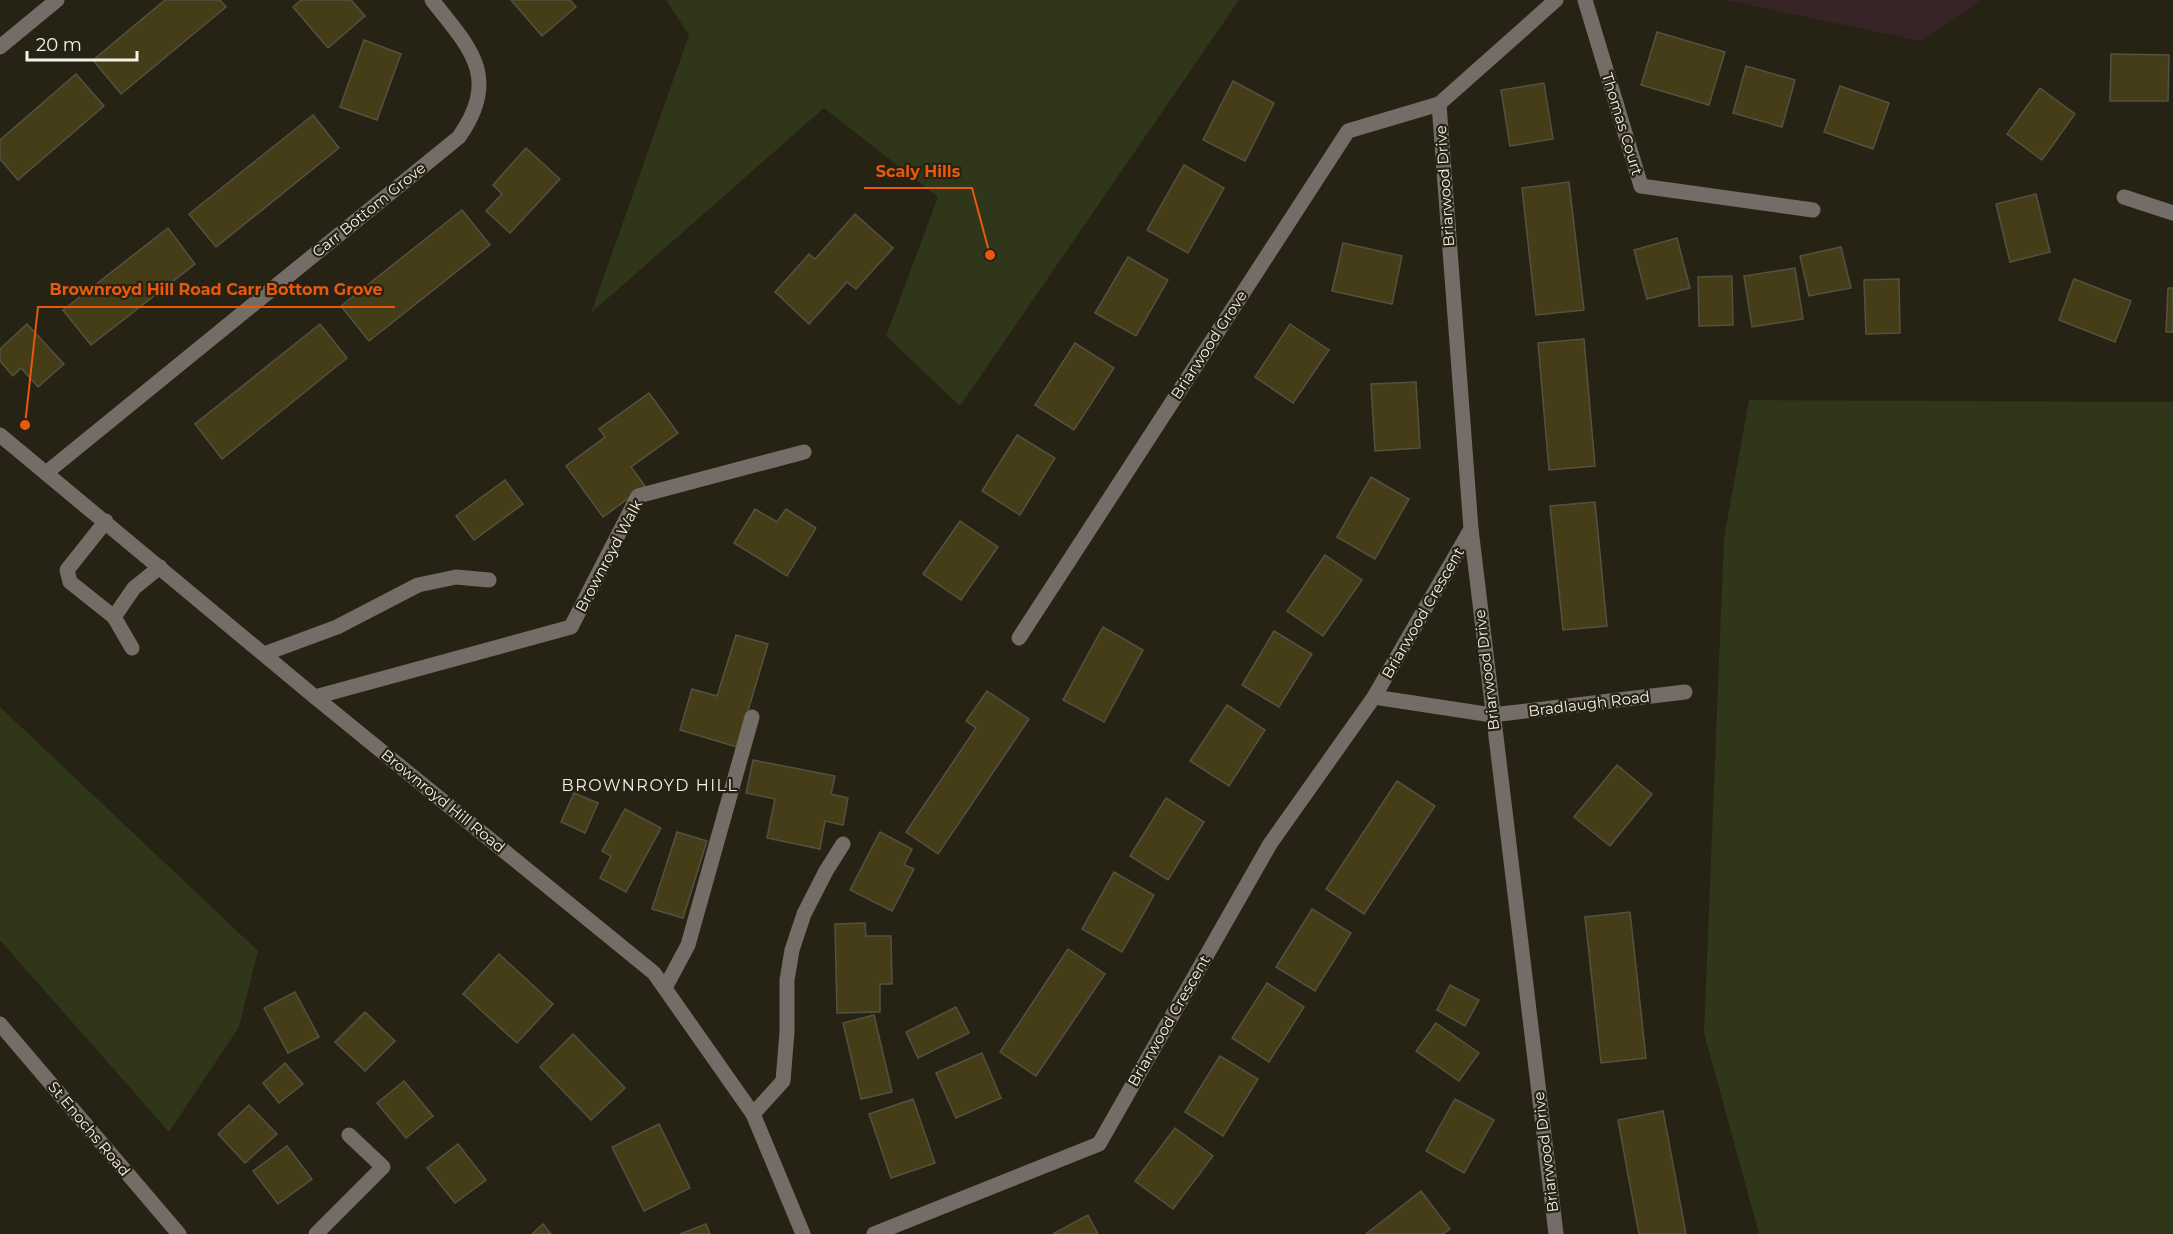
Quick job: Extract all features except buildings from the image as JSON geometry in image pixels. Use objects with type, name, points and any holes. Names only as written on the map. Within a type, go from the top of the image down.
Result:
[{"type":"street","points":[[0,47],[57,0]]},
{"type":"street","name":"Carr Bottom Grove","points":[[46,472],[459,137],[474,111],[479,79],[468,45],[432,0]]},
{"type":"street","points":[[1439,104],[1556,0]]},
{"type":"street","name":"Thomas Court","points":[[1585,0],[1641,186],[1813,210]]},
{"type":"street","name":"Briarwood Drive","points":[[1439,104],[1471,529],[1556,1234]]},
{"type":"street","name":"Briarwood Grove","points":[[1019,638],[1348,131],[1439,104]]},
{"type":"street","points":[[2124,197],[2173,213]]},
{"type":"street","name":"Brownroyd Hill Road","points":[[0,435],[315,697],[654,973],[753,1114],[803,1234]]},
{"type":"street","name":"Brownroyd Walk","points":[[315,697],[572,627],[638,496],[804,452]]},
{"type":"street","points":[[106,521],[67,570],[70,582],[114,617],[132,648]]},
{"type":"street","name":"Briarwood Crescent","points":[[874,1234],[1099,1144],[1270,844],[1374,697],[1471,529]]},
{"type":"street","points":[[114,617],[134,588],[160,567]]},
{"type":"street","points":[[264,654],[337,627],[418,585],[456,577],[489,580]]},
{"type":"street","name":"Bradlaugh Road","points":[[1492,715],[1685,692]]},
{"type":"street","name":"Briarwood Crescent","points":[[1374,697],[1492,715]]},
{"type":"street","points":[[665,988],[688,945],[752,717]]},
{"type":"street","points":[[753,1114],[783,1081],[787,1032],[787,980],[792,950],[804,914],[843,844]]},
{"type":"street","name":"St Enochs Road","points":[[0,1024],[179,1234]]},
{"type":"street","points":[[316,1234],[383,1167],[349,1135]]},
{"type":"shaded area","points":[[1726,0],[1981,0],[1920,41]]},
{"type":"green space","points":[[666,0],[1239,0],[960,406],[886,336],[938,197],[824,108],[591,313],[689,35]]},
{"type":"green space","points":[[1749,400],[2173,402],[2173,1234],[1759,1234],[1704,1033],[1724,538]]},
{"type":"green space","points":[[0,707],[258,951],[239,1027],[169,1132],[0,940]]},
{"type":"place","name":"Scaly Hills","points":[[990,255]]},
{"type":"place","name":"Brownroyd Hill Road Carr Bottom Grove","points":[[25,425]]},
{"type":"district","name":"BROWNROYD HILL","points":[[650,785]]}]
